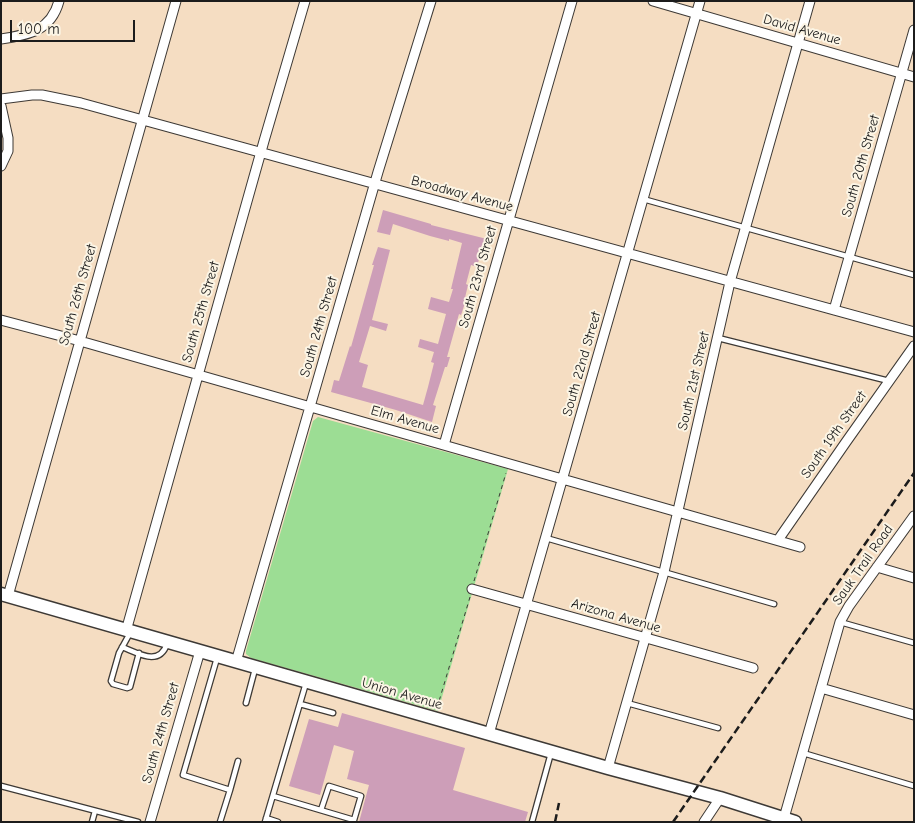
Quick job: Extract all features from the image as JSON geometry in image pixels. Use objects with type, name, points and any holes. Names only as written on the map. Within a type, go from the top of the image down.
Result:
[{"type":"street","points":[[1,39],[28,34],[43,27],[54,13],[59,1]]},
{"type":"street","name":"South 26th Street","points":[[5,595],[80,341],[176,1]]},
{"type":"street","name":"South 25th Street","points":[[128,631],[260,153],[305,1]]},
{"type":"street","name":"South 24th Street","points":[[236,662],[374,184],[431,1]]},
{"type":"street","name":"South 23rd Street","points":[[444,445],[572,1]]},
{"type":"street","name":"David Avenue","points":[[653,1],[914,77]]},
{"type":"street","name":"South 22nd Street","points":[[489,734],[700,1]]},
{"type":"street","name":"South 21st Street","points":[[608,768],[664,572],[730,282],[810,1]]},
{"type":"street","name":"South 20th Street","points":[[834,310],[914,30]]},
{"type":"street","name":"Broadway Avenue","points":[[1,100],[42,95],[81,104],[914,332]]},
{"type":"street","points":[[1,106],[8,138],[8,151],[1,166]]},
{"type":"street","name":"Elm Avenue","points":[[1,320],[800,547]]},
{"type":"street","name":"South 19th Street","points":[[778,540],[914,346]]},
{"type":"street","name":"Sauk Trail Road","points":[[821,688],[840,622],[849,606],[913,517]]},
{"type":"street","points":[[877,567],[914,578]]},
{"type":"street","name":"Arizona Avenue","points":[[472,589],[753,668]]},
{"type":"street","name":"Union Avenue","points":[[5,595],[551,752],[720,798],[790,820]]},
{"type":"street","name":"South 24th Street","points":[[150,822],[200,651]]},
{"type":"street","points":[[790,820],[802,754],[821,688],[914,714]]},
{"type":"street","points":[[704,822],[720,798]]},
{"type":"lane","points":[[643,199],[914,275]]},
{"type":"lane","points":[[717,338],[889,381]]},
{"type":"lane","points":[[546,538],[774,604]]},
{"type":"lane","points":[[840,622],[914,643]]},
{"type":"lane","points":[[128,631],[113,673],[112,684],[130,687],[139,653]]},
{"type":"lane","points":[[122,647],[156,657],[165,650],[168,643]]},
{"type":"lane","points":[[218,656],[183,775],[230,790]]},
{"type":"lane","points":[[246,703],[256,667]]},
{"type":"lane","points":[[278,822],[266,820],[307,682]]},
{"type":"lane","points":[[627,703],[718,728]]},
{"type":"lane","points":[[300,704],[333,713]]},
{"type":"lane","points":[[532,822],[551,752]]},
{"type":"lane","points":[[802,754],[914,786]]},
{"type":"lane","points":[[220,822],[238,761]]},
{"type":"lane","points":[[1,786],[138,822]]},
{"type":"lane","points":[[273,796],[354,820],[361,796],[329,786],[322,810]]},
{"type":"lane","points":[[92,822],[95,811]]},
{"type":"lane","points":[[114,822],[115,816]]},
{"type":"green space","points":[[318,417],[508,469],[438,711],[251,658],[246,654],[313,421]]},
{"type":"building","points":[[383,210],[431,225],[487,239],[477,267],[471,265],[466,284],[468,285],[465,303],[461,315],[459,314],[447,357],[450,357],[433,405],[436,406],[432,422],[331,392],[334,380],[339,381],[351,347],[378,247],[390,250],[372,320],[388,324],[386,331],[370,326],[359,362],[368,365],[362,387],[423,405],[434,363],[431,362],[434,352],[418,347],[420,339],[438,344],[446,314],[428,309],[431,297],[449,302],[462,243],[430,236],[393,224],[390,235],[377,232]]},
{"type":"building","points":[[342,713],[465,748],[453,790],[528,812],[525,822],[359,822],[369,785],[347,779],[354,751],[334,745],[320,795],[289,786],[309,719],[338,727]]},
{"type":"railway","points":[[673,822],[914,473]]},
{"type":"railway","points":[[555,822],[559,803]]}]
